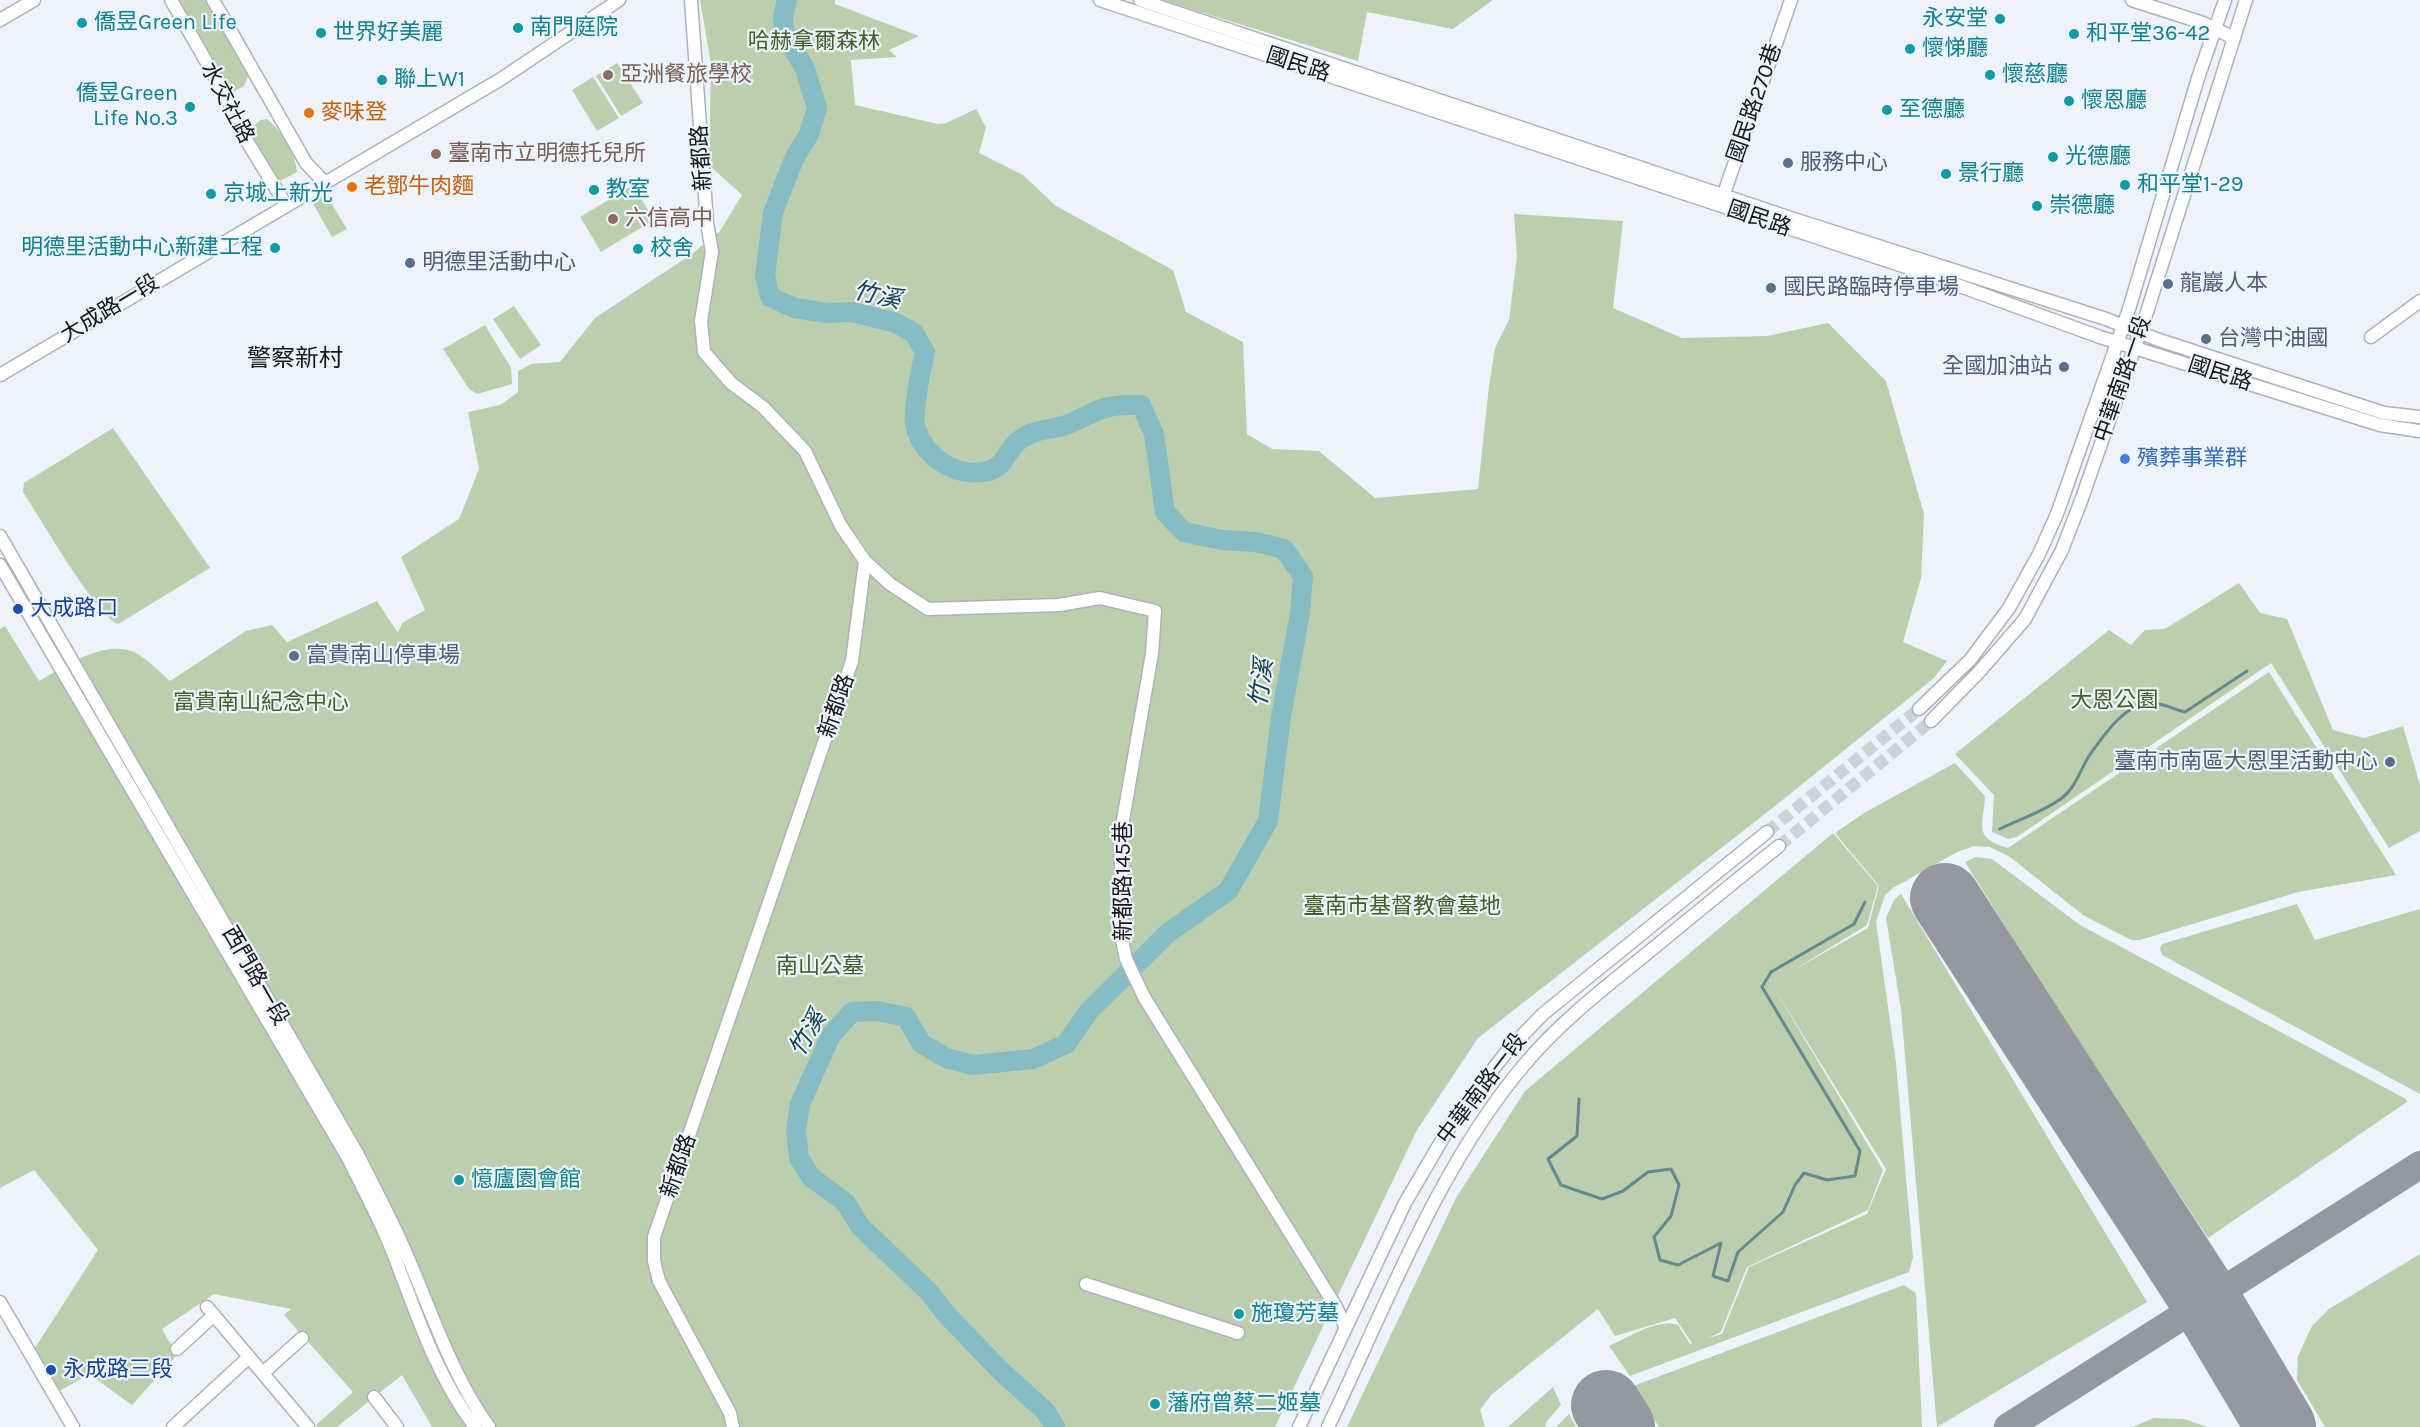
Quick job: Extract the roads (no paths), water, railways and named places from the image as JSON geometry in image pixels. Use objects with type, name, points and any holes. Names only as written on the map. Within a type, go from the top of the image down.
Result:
[{"type":"street","points":[[0,20],[34,0]]},
{"type":"street","name":"水交社路","points":[[171,0],[226,96],[242,133],[286,205]]},
{"type":"street","name":"水交社路","points":[[213,0],[306,163],[325,183]]},
{"type":"street","name":"大成路一段","points":[[0,375],[501,79],[619,0]]},
{"type":"street","name":"新都路","points":[[691,0],[706,211],[712,252],[701,321],[704,352],[731,383],[763,407],[806,451],[841,526],[865,561],[852,662],[654,1238],[654,1261],[659,1281],[730,1413],[734,1427]]},
{"type":"street","name":"國民路","points":[[1100,0],[1722,200],[1797,220],[2106,319],[2384,413],[2420,417]]},
{"type":"street","name":"國民路","points":[[1140,0],[1722,200],[2117,342],[2380,425],[2420,431]]},
{"type":"street","name":"國民路270巷","points":[[1722,200],[1791,0]]},
{"type":"street","points":[[2132,0],[2234,38]]},
{"type":"street","name":"中華南路一段","points":[[1919,709],[1970,660],[2009,608],[2039,554],[2057,514],[2123,326],[2214,29],[2225,0]]},
{"type":"street","name":"中華南路一段","points":[[1931,721],[1979,672],[2025,619],[2062,550],[2139,332],[2246,0]]},
{"type":"street","points":[[2371,337],[2420,301]]},
{"type":"street","name":"西門路一段","points":[[0,536],[357,1153],[402,1244],[443,1346],[472,1404],[489,1427]]},
{"type":"street","name":"新都路145巷","points":[[865,561],[890,584],[928,609],[1059,605],[1100,598],[1155,611],[1152,654],[1120,837],[1121,935],[1126,959],[1144,997],[1330,1298],[1346,1328]]},
{"type":"street","name":"西門路一段","points":[[0,565],[348,1158],[392,1251],[433,1354],[463,1412],[475,1427]]},
{"type":"street","name":"中華南路一段","points":[[1299,1427],[1405,1203],[1456,1116],[1509,1048],[1579,982],[1767,832]]},
{"type":"street","name":"中華南路一段","points":[[1328,1427],[1430,1212],[1480,1125],[1523,1065],[1556,1030],[1597,994],[1779,846]]},
{"type":"street","points":[[1086,1284],[1238,1333]]},
{"type":"street","points":[[0,1302],[73,1427]]},
{"type":"street","points":[[177,1349],[210,1311],[308,1427]]},
{"type":"street","points":[[263,1373],[302,1338]]},
{"type":"street","points":[[173,1427],[249,1357]]},
{"type":"street","points":[[374,1397],[397,1427]]},
{"type":"waterway","name":"竹溪","points":[[787,0],[783,17],[784,32],[805,69],[817,108],[809,134],[794,159],[773,213],[765,276],[770,297],[795,308],[827,313],[852,312],[896,323],[914,333],[925,352],[915,409],[915,424],[919,436],[925,446],[942,463],[964,472],[976,473],[993,469],[1001,463],[1016,443],[1033,433],[1063,426],[1109,407],[1141,405],[1154,434],[1165,512],[1184,532],[1222,540],[1256,542],[1284,549],[1303,576],[1300,613],[1281,717],[1268,821],[1228,891],[1169,932],[1089,1011],[1066,1044],[1033,1059],[973,1065],[946,1058],[921,1043],[906,1017],[877,1011],[852,1012],[831,1035],[800,1104],[796,1131],[799,1158],[811,1177],[846,1203],[860,1226],[929,1292],[946,1314],[1000,1370],[1046,1412],[1055,1427]]},
{"type":"waterway","points":[[2000,829],[2062,798],[2071,789],[2089,756],[2109,729],[2134,707],[2154,703],[2185,712],[2247,671]]},
{"type":"waterway","points":[[1579,1099],[1577,1136],[1548,1159],[1561,1185],[1602,1199],[1623,1191],[1648,1172],[1671,1169],[1679,1185],[1671,1216],[1654,1237],[1660,1260],[1678,1265],[1721,1243],[1713,1276],[1728,1281],[1738,1252],[1783,1212],[1795,1185],[1804,1173],[1827,1180],[1855,1176],[1860,1151],[1762,987],[1771,972],[1854,924],[1865,902]]},
{"type":"tunnel","points":[[1767,832],[1919,709]]},
{"type":"tunnel","points":[[1779,846],[1931,721]]},
{"type":"place","name":"永安堂","points":[[2000,19]]},
{"type":"place","name":"僑昱Green Life","points":[[82,23]]},
{"type":"place","name":"南門庭院","points":[[518,28]]},
{"type":"place","name":"世界好美麗","points":[[321,33]]},
{"type":"place","name":"和平堂36-42","points":[[2074,34]]},
{"type":"place","name":"懷悌廳","points":[[1910,49]]},
{"type":"place","name":"亞洲餐旅學校","points":[[608,75]]},
{"type":"place","name":"懷慈廳","points":[[1990,75]]},
{"type":"place","name":"聯上W1","points":[[382,80]]},
{"type":"place","name":"懷恩廳","points":[[2069,101]]},
{"type":"place","name":"僑昱Green Life No.3","points":[[190,107]]},
{"type":"place","name":"至德廳","points":[[1887,110]]},
{"type":"place","name":"麥味登","points":[[309,113]]},
{"type":"place","name":"臺南市立明德托兒所","points":[[436,154]]},
{"type":"place","name":"光德廳","points":[[2053,157]]},
{"type":"place","name":"服務中心","points":[[1788,163]]},
{"type":"place","name":"景行廳","points":[[1946,174]]},
{"type":"place","name":"和平堂1-29","points":[[2125,185]]},
{"type":"place","name":"老鄧牛肉麵","points":[[352,187]]},
{"type":"place","name":"教室","points":[[594,190]]},
{"type":"place","name":"京城上新光","points":[[211,194]]},
{"type":"place","name":"崇德廳","points":[[2037,206]]},
{"type":"place","name":"六信高中","points":[[613,219]]},
{"type":"place","name":"明德里活動中心新建工程","points":[[275,248]]},
{"type":"place","name":"校舍","points":[[638,249]]},
{"type":"place","name":"明德里活動中心","points":[[410,263]]},
{"type":"place","name":"龍巖人本","points":[[2168,284]]},
{"type":"place","name":"國民路臨時停車場","points":[[1771,288]]},
{"type":"place","name":"台灣中油國","points":[[2206,339]]},
{"type":"place","name":"全國加油站","points":[[2064,367]]},
{"type":"place","name":"殯葬事業群","points":[[2125,459]]},
{"type":"place","name":"大成路口","points":[[18,609]]},
{"type":"place","name":"富貴南山停車場","points":[[294,656]]},
{"type":"place","name":"臺南市南區大恩里活動中心","points":[[2390,762]]},
{"type":"place","name":"憶廬園會館","points":[[459,1180]]},
{"type":"place","name":"施瓊芳墓","points":[[1239,1314]]},
{"type":"place","name":"永成路三段","points":[[51,1370]]},
{"type":"place","name":"藩府曾蔡二姬墓","points":[[1155,1404]]},
{"type":"district","name":"警察新村","points":[[295,359]]},
{"type":"park label","name":"哈赫拿爾森林","points":[[814,42]]},
{"type":"park label","name":"大恩公園","points":[[2114,701]]},
{"type":"park label","name":"富貴南山紀念中心","points":[[261,703]]},
{"type":"park label","name":"臺南市基督教會墓地","points":[[1402,907]]},
{"type":"park label","name":"南山公墓","points":[[820,967]]}]
